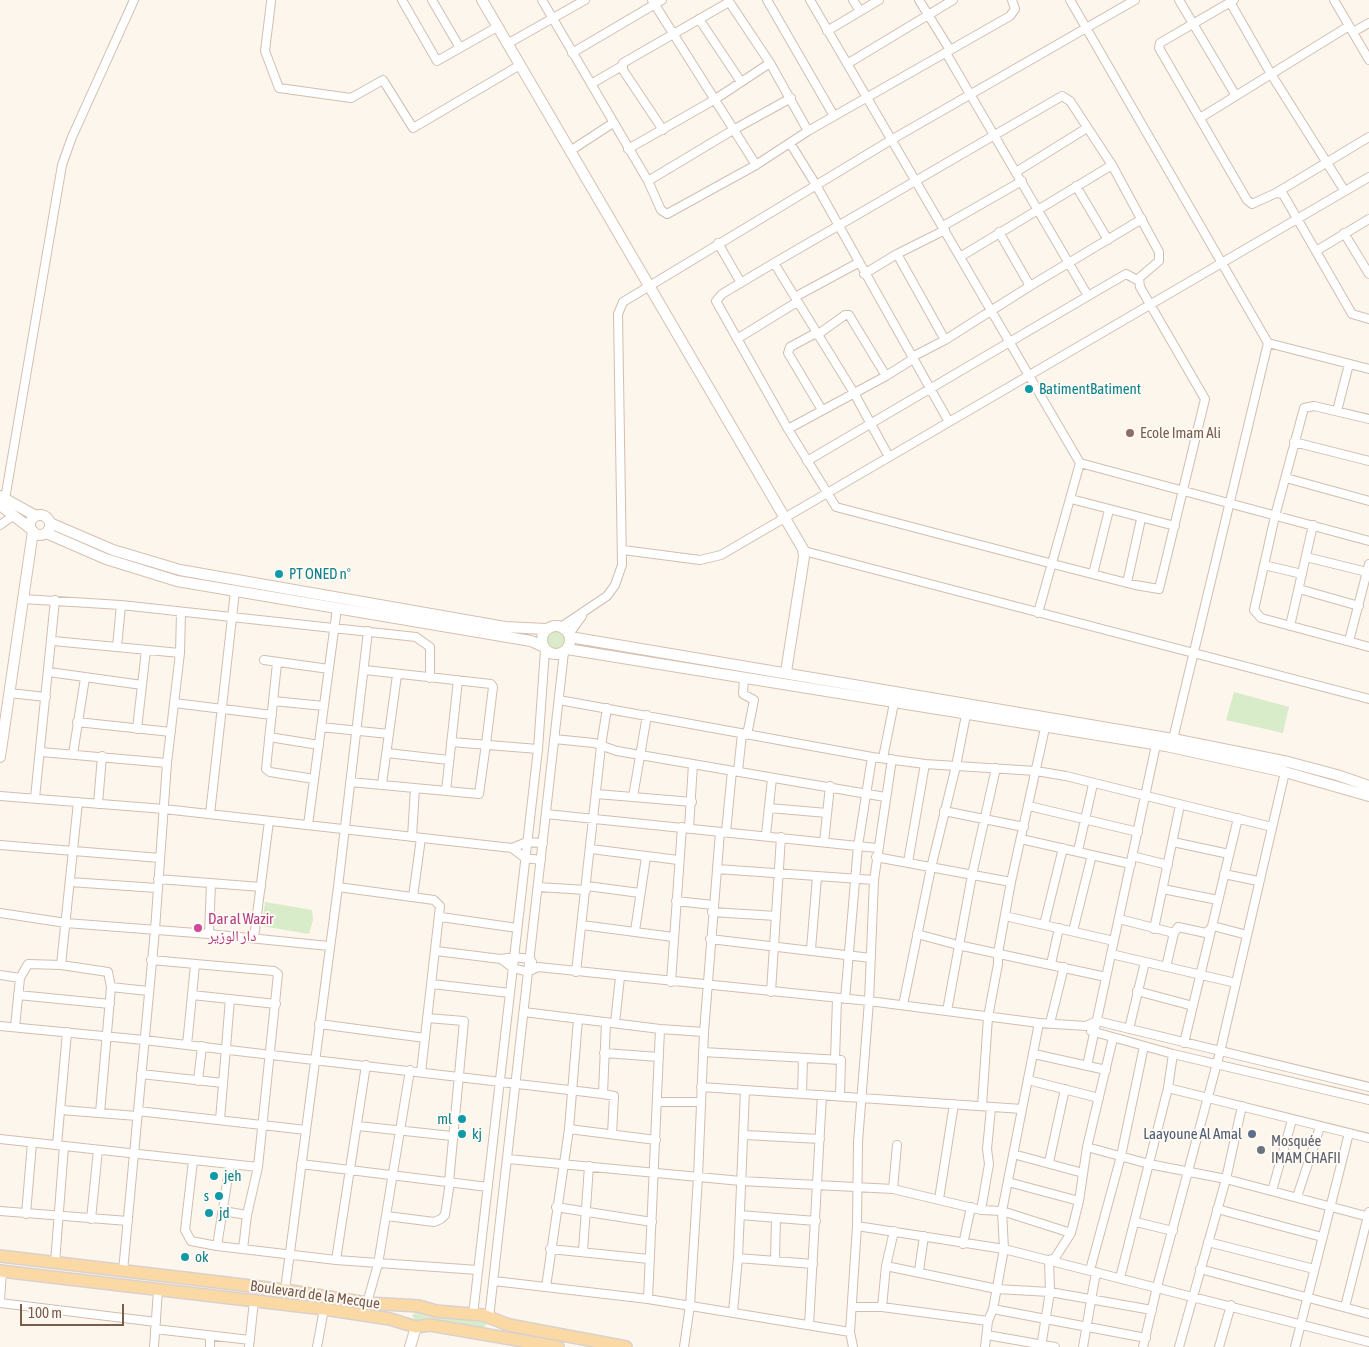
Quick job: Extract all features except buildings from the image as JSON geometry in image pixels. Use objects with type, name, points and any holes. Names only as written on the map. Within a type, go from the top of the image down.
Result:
[{"type":"main road","points":[[482,0],[804,551],[786,672]]},
{"type":"main road","points":[[2,500],[13,516],[37,534],[45,534],[106,559],[152,575],[235,591],[531,641],[552,654],[566,650],[1156,745],[1285,772],[1369,796]]},
{"type":"main road","points":[[2,500],[36,516],[45,516],[50,523],[112,550],[180,570],[505,627],[546,629],[553,626],[566,633],[1172,739],[1288,762],[1369,786]]},
{"type":"main road","points":[[0,757],[25,584],[32,530],[31,523],[36,516]]},
{"type":"main road","points":[[25,584],[45,534],[50,529],[50,523]]},
{"type":"main road","points":[[544,648],[541,640],[546,629]]},
{"type":"main road","points":[[566,633],[566,650]]},
{"type":"main road","name":"Boulevard de la Mecque","points":[[0,1256],[285,1290],[367,1303],[415,1306],[484,1315],[517,1326],[626,1347]]},
{"type":"main road","name":"Boulevard de la Mecque","points":[[1,1272],[324,1309],[390,1319],[414,1326],[430,1325],[558,1347]]},
{"type":"main road","points":[[410,1347],[414,1326],[407,1320],[407,1313],[415,1306]]},
{"type":"main road","points":[[480,1335],[486,1334],[491,1330],[492,1323],[489,1318]]},
{"type":"street","points":[[2,500],[62,165],[72,137],[134,0]]},
{"type":"street","points":[[263,0],[273,1],[265,51],[279,88],[351,98],[383,80],[412,128],[520,65]]},
{"type":"street","points":[[402,0],[437,62],[497,27]]},
{"type":"street","points":[[432,0],[460,48]]},
{"type":"street","points":[[542,0],[648,181],[661,210],[667,214],[756,165],[808,130],[1010,16],[1015,9],[1012,0]]},
{"type":"street","points":[[508,44],[585,0]]},
{"type":"street","points":[[572,52],[653,2],[662,0]]},
{"type":"street","points":[[767,0],[834,116]]},
{"type":"street","points":[[810,0],[1080,463],[1369,541]]},
{"type":"street","points":[[853,0],[860,11]]},
{"type":"street","points":[[828,31],[879,0]]},
{"type":"street","points":[[919,0],[1088,296]]},
{"type":"street","points":[[847,64],[953,0]]},
{"type":"street","points":[[1070,0],[1268,343],[1172,739]]},
{"type":"street","points":[[566,633],[588,609],[606,596],[615,585],[622,565],[618,314],[626,298],[891,140],[1135,0]]},
{"type":"street","points":[[1179,0],[1236,96]]},
{"type":"street","points":[[1334,0],[1369,60]]},
{"type":"street","points":[[591,84],[622,66],[628,58],[672,35],[728,1],[770,64],[808,130]]},
{"type":"street","points":[[1344,190],[1326,162],[1271,74],[1232,1],[1158,45],[1247,200],[1252,204],[1276,193],[1326,162],[1369,137]]},
{"type":"street","points":[[653,2],[672,35],[756,165]]},
{"type":"street","points":[[700,19],[741,82]]},
{"type":"street","points":[[1200,118],[1271,74],[1351,29],[1369,23]]},
{"type":"street","points":[[628,149],[714,100],[770,64]]},
{"type":"street","points":[[622,66],[663,130]]},
{"type":"street","points":[[807,462],[1126,274],[1139,282],[1205,399],[1159,589],[1127,583],[1053,564],[840,509],[833,505],[807,462],[737,340],[716,300],[718,296],[1062,96],[1070,101],[1112,166],[1142,219],[1160,257],[1156,264],[1141,274],[1139,282]]},
{"type":"street","points":[[648,181],[791,98]]},
{"type":"street","points":[[570,151],[613,123]]},
{"type":"street","points":[[1016,172],[1087,128]]},
{"type":"street","points":[[790,143],[816,185],[864,274],[932,389],[949,422]]},
{"type":"street","points":[[960,257],[1112,166]]},
{"type":"street","points":[[622,550],[694,560],[711,558],[889,457],[1369,177]]},
{"type":"street","points":[[864,274],[1022,181]]},
{"type":"street","points":[[1076,186],[1108,240]]},
{"type":"street","points":[[1276,193],[1283,194],[1298,217],[1352,314],[1369,319]]},
{"type":"street","points":[[788,429],[886,376],[1142,219]]},
{"type":"street","points":[[1316,251],[1369,219]]},
{"type":"street","points":[[999,232],[1030,286]]},
{"type":"street","points":[[1344,233],[1366,261],[1369,274]]},
{"type":"street","points":[[718,243],[741,283]]},
{"type":"street","points":[[897,254],[945,340]]},
{"type":"street","points":[[774,263],[854,393],[889,457]]},
{"type":"street","points":[[737,340],[796,300],[858,263]]},
{"type":"street","points":[[822,410],[788,353],[790,347],[817,334],[845,316],[849,315],[886,376]]},
{"type":"street","points":[[1268,343],[1369,369]]},
{"type":"street","points":[[1337,411],[1349,364]]},
{"type":"street","points":[[1369,419],[1310,405],[1304,408],[1275,516],[1254,610],[1261,618],[1369,647]]},
{"type":"street","points":[[1294,442],[1369,462]]},
{"type":"street","points":[[1038,613],[1080,463]]},
{"type":"street","points":[[1286,478],[1369,500]]},
{"type":"street","points":[[1071,499],[1141,519],[1175,526]]},
{"type":"street","points":[[1093,574],[1109,510]]},
{"type":"street","points":[[0,525],[13,516]]},
{"type":"street","points":[[1127,583],[1141,519]]},
{"type":"street","points":[[1290,626],[1313,525]]},
{"type":"street","points":[[804,551],[1192,654],[1368,697]]},
{"type":"street","points":[[1306,557],[1367,572]]},
{"type":"street","points":[[1349,642],[1369,564]]},
{"type":"street","points":[[1264,566],[1302,574]]},
{"type":"street","points":[[1299,589],[1359,606]]},
{"type":"street","points":[[210,814],[235,591]]},
{"type":"street","points":[[23,599],[121,605],[368,631],[422,639],[430,647],[430,678]]},
{"type":"street","points":[[35,798],[53,641],[55,600]]},
{"type":"street","points":[[117,647],[121,605]]},
{"type":"street","points":[[308,825],[337,608]]},
{"type":"street","points":[[123,1271],[155,930],[168,763],[180,653],[181,612]]},
{"type":"street","points":[[285,1290],[338,887],[365,670],[368,631]]},
{"type":"street","points":[[53,641],[180,653]]},
{"type":"street","points":[[473,1315],[538,749],[544,648]]},
{"type":"street","points":[[137,729],[146,650]]},
{"type":"street","points":[[489,1318],[554,739],[566,650]]},
{"type":"street","points":[[264,660],[329,669]]},
{"type":"street","points":[[277,663],[266,766],[268,771],[314,779]]},
{"type":"street","points":[[350,782],[480,794],[493,687],[488,683],[397,675],[365,670]]},
{"type":"street","points":[[49,672],[142,685]]},
{"type":"street","points":[[382,784],[397,675]]},
{"type":"street","points":[[74,754],[77,722],[85,678]]},
{"type":"street","points":[[684,1347],[690,1305],[704,1032],[717,869],[735,771],[754,700],[743,694],[744,678]]},
{"type":"street","points":[[446,791],[458,680]]},
{"type":"street","points":[[9,693],[46,697]]},
{"type":"street","points":[[559,700],[872,757],[925,764],[1036,771],[1066,776],[1092,784],[1272,827]]},
{"type":"street","points":[[273,702],[324,706]]},
{"type":"street","points":[[174,703],[272,715]]},
{"type":"street","points":[[883,758],[894,703]]},
{"type":"street","points":[[576,972],[601,746],[607,708]]},
{"type":"street","points":[[903,1005],[931,868],[956,766],[966,714]]},
{"type":"street","points":[[633,797],[647,715]]},
{"type":"street","points":[[77,722],[171,732]]},
{"type":"street","points":[[321,727],[389,734]]},
{"type":"street","points":[[982,1106],[988,1017],[998,964],[998,953],[1011,882],[1045,728]]},
{"type":"street","points":[[269,737],[318,745]]},
{"type":"street","points":[[554,739],[594,743],[639,754],[885,797]]},
{"type":"street","points":[[452,742],[538,749]]},
{"type":"street","points":[[1087,1066],[1156,745]]},
{"type":"street","points":[[41,752],[168,763]]},
{"type":"street","points":[[387,753],[449,760]]},
{"type":"street","points":[[98,804],[102,756]]},
{"type":"street","points":[[835,1060],[841,999],[849,955],[858,846],[872,757]]},
{"type":"street","points":[[853,1347],[850,1332],[857,1226],[858,1142],[869,1001],[874,880],[892,759]]},
{"type":"street","points":[[671,982],[678,860],[692,802],[693,764]]},
{"type":"street","points":[[908,862],[925,764]]},
{"type":"street","points":[[947,1011],[972,875],[996,768]]},
{"type":"street","points":[[1143,1347],[1215,1064],[1220,1052],[1285,772]]},
{"type":"street","points":[[766,836],[772,778]]},
{"type":"street","points":[[1078,851],[1092,784]]},
{"type":"street","points":[[824,842],[830,786]]},
{"type":"street","points":[[412,836],[415,788]]},
{"type":"street","points":[[596,794],[692,802]]},
{"type":"street","points":[[0,796],[210,814],[512,848],[527,842],[543,843]]},
{"type":"street","points":[[61,966],[78,802]]},
{"type":"street","points":[[1154,929],[1180,805]]},
{"type":"street","points":[[1029,806],[1138,832]]},
{"type":"street","points":[[769,808],[827,814]]},
{"type":"street","points":[[944,811],[1024,827]]},
{"type":"street","points":[[546,814],[593,817],[858,846],[931,868],[1011,882]]},
{"type":"street","points":[[1184,1043],[1238,818]]},
{"type":"street","points":[[254,938],[270,821]]},
{"type":"street","points":[[771,992],[781,837]]},
{"type":"street","points":[[413,897],[421,838]]},
{"type":"street","points":[[1021,839],[1092,855],[1168,865]]},
{"type":"street","points":[[1173,842],[1229,854]]},
{"type":"street","points":[[0,845],[73,849],[160,858]]},
{"type":"street","points":[[512,848],[526,858],[541,860]]},
{"type":"street","points":[[1044,925],[1063,848]]},
{"type":"street","points":[[591,849],[678,860]]},
{"type":"street","points":[[1073,931],[1092,855]]},
{"type":"street","points":[[635,931],[646,857]]},
{"type":"street","points":[[717,869],[874,880]]},
{"type":"street","points":[[1224,874],[1258,882]]},
{"type":"street","points":[[811,949],[817,877]]},
{"type":"street","points":[[158,879],[261,887]]},
{"type":"street","points":[[70,882],[157,888]]},
{"type":"street","points":[[209,934],[211,883]]},
{"type":"street","points":[[338,887],[413,897],[437,902],[440,906],[421,1072]]},
{"type":"street","points":[[538,887],[586,888],[640,893]]},
{"type":"street","points":[[1163,889],[1218,900]]},
{"type":"street","points":[[676,901],[713,909],[776,916]]},
{"type":"street","points":[[0,913],[66,923],[329,946]]},
{"type":"street","points":[[1005,916],[1114,941]]},
{"type":"street","points":[[440,917],[517,928]]},
{"type":"street","points":[[1119,918],[1174,933]]},
{"type":"street","points":[[582,925],[673,937]]},
{"type":"street","points":[[1212,926],[1247,935]]},
{"type":"street","points":[[1166,967],[1174,933],[1178,927],[1206,933],[1212,926]]},
{"type":"street","points":[[1051,964],[1059,928]]},
{"type":"street","points":[[917,934],[958,945],[1106,977]]},
{"type":"street","points":[[710,939],[811,949],[871,958]]},
{"type":"street","points":[[436,951],[501,959],[514,957],[530,960],[538,967],[576,972],[869,1001],[1039,1023],[1086,1026],[1097,1021],[1369,1087]]},
{"type":"street","points":[[1111,954],[1236,983]]},
{"type":"street","points":[[501,959],[513,968],[528,972],[538,967]]},
{"type":"street","points":[[151,960],[274,971],[279,977],[258,1167],[247,1215],[243,1249]]},
{"type":"street","points":[[1129,1029],[1145,962]]},
{"type":"street","points":[[15,1027],[20,978],[28,964],[104,970],[108,972],[111,987],[100,1113]]},
{"type":"street","points":[[187,1045],[195,965]]},
{"type":"street","points":[[1050,1023],[1064,967]]},
{"type":"street","points":[[0,974],[20,978]]},
{"type":"street","points":[[615,1023],[620,977]]},
{"type":"street","points":[[432,984],[510,993]]},
{"type":"street","points":[[111,987],[148,990]]},
{"type":"street","points":[[1137,991],[1193,1006]]},
{"type":"street","points":[[18,995],[110,1004]]},
{"type":"street","points":[[192,995],[276,1004]]},
{"type":"street","points":[[220,1120],[230,999]]},
{"type":"street","points":[[524,1012],[660,1029],[704,1032]]},
{"type":"street","points":[[386,1216],[434,1222],[445,1215],[450,1182],[452,1136],[464,1021],[428,1018]]},
{"type":"street","points":[[546,1286],[556,1207],[569,1129],[578,1019]]},
{"type":"street","points":[[602,1094],[606,1022]]},
{"type":"street","points":[[985,1347],[988,1321],[998,1289],[1004,1249],[1002,1211],[1039,1023]]},
{"type":"street","points":[[319,1024],[425,1038]]},
{"type":"street","points":[[0,1026],[202,1046],[458,1077],[500,1080],[614,1096],[612,1134]]},
{"type":"street","points":[[1086,1026],[1094,1033],[1174,1054],[1369,1100]]},
{"type":"street","points":[[648,1299],[660,1029]]},
{"type":"street","points":[[55,1262],[67,1032]]},
{"type":"street","points":[[1049,1260],[1057,1255],[1071,1233],[1079,1201],[1087,1147],[1113,1038]]},
{"type":"street","points":[[198,1080],[202,1046]]},
{"type":"street","points":[[1083,1347],[1093,1271],[1121,1156],[1144,1046]]},
{"type":"street","points":[[703,1052],[841,1060],[840,1095]]},
{"type":"street","points":[[604,1053],[660,1057]]},
{"type":"street","points":[[1034,1054],[1106,1070]]},
{"type":"street","points":[[1120,1278],[1136,1222],[1168,1088],[1174,1054]]},
{"type":"street","points":[[802,1094],[803,1059]]},
{"type":"street","points":[[336,1260],[366,1065]]},
{"type":"street","points":[[367,1303],[378,1264],[410,1070]]},
{"type":"street","points":[[141,1074],[223,1083]]},
{"type":"street","points":[[1028,1080],[1099,1098]]},
{"type":"street","points":[[702,1087],[1022,1109]]},
{"type":"street","points":[[1168,1088],[1369,1138]]},
{"type":"street","points":[[1049,1162],[1065,1089]]},
{"type":"street","points":[[733,1312],[745,1135],[745,1090]]},
{"type":"street","points":[[809,1325],[814,1264],[822,1095]]},
{"type":"street","points":[[658,1102],[700,1102]]},
{"type":"street","points":[[939,1199],[954,1104]]},
{"type":"street","points":[[1179,1347],[1226,1179],[1242,1106]]},
{"type":"street","points":[[981,1210],[989,1164],[987,1149],[991,1108]]},
{"type":"street","points":[[62,1110],[220,1120],[306,1130]]},
{"type":"street","points":[[1272,1191],[1292,1120]]},
{"type":"street","points":[[358,1126],[452,1136]]},
{"type":"street","points":[[1297,1197],[1320,1127]]},
{"type":"street","points":[[569,1129],[656,1140]]},
{"type":"street","points":[[1295,1347],[1349,1134]]},
{"type":"street","points":[[745,1135],[820,1139]]},
{"type":"street","points":[[0,1139],[258,1167]]},
{"type":"street","points":[[26,1214],[32,1143]]},
{"type":"street","points":[[893,1189],[897,1145]]},
{"type":"street","points":[[1087,1147],[1149,1164],[1189,1170],[1369,1215],[1344,1306]]},
{"type":"street","points":[[91,1219],[98,1150]]},
{"type":"street","points":[[1013,1154],[1049,1162],[1083,1173]]},
{"type":"street","points":[[508,1159],[564,1166],[589,1166],[741,1181],[893,1189],[981,1210],[1002,1211],[1071,1233]]},
{"type":"street","points":[[193,1161],[186,1230],[187,1237],[191,1241],[217,1246],[336,1260],[478,1270]]},
{"type":"street","points":[[217,1246],[230,1164]]},
{"type":"street","points":[[301,1164],[488,1188]]},
{"type":"street","points":[[583,1251],[589,1166]]},
{"type":"street","points":[[1008,1182],[1079,1201]]},
{"type":"street","points":[[556,1207],[652,1222]]},
{"type":"street","points":[[963,1244],[971,1207]]},
{"type":"street","points":[[1217,1209],[1322,1237]]},
{"type":"street","points":[[0,1211],[128,1221]]},
{"type":"street","points":[[223,1211],[247,1215]]},
{"type":"street","points":[[740,1215],[816,1221]]},
{"type":"street","points":[[776,1218],[776,1259]]},
{"type":"street","points":[[1136,1222],[1173,1231]]},
{"type":"street","points":[[857,1226],[1004,1249],[1369,1342]]},
{"type":"street","points":[[882,1307],[886,1266],[894,1231]]},
{"type":"street","points":[[918,1271],[924,1236]]},
{"type":"street","points":[[1208,1242],[1314,1269]]},
{"type":"street","points":[[550,1248],[649,1259]]},
{"type":"street","points":[[738,1258],[776,1259],[814,1264]]},
{"type":"street","points":[[1041,1346],[1050,1292],[1049,1260]]},
{"type":"street","points":[[886,1266],[918,1271],[998,1289],[1050,1292],[1152,1310]]},
{"type":"street","points":[[1200,1268],[1369,1314]]},
{"type":"street","points":[[1,1272],[0,1302],[156,1326],[249,1344],[254,1301]]},
{"type":"street","points":[[494,1281],[690,1305],[850,1332]]},
{"type":"street","points":[[154,1347],[158,1290]]},
{"type":"street","points":[[1219,1347],[1231,1306]]},
{"type":"street","points":[[852,1308],[882,1307],[988,1321]]},
{"type":"street","points":[[317,1347],[324,1309]]},
{"type":"street","points":[[993,1309],[1146,1338]]},
{"type":"street","points":[[987,1335],[1055,1347]]},
{"type":"street","points":[[210,1336],[210,1347]]},
{"type":"green space","points":[[556,627],[564,630],[567,638],[564,646],[556,649],[548,646],[545,638],[548,630]]},
{"type":"green space","points":[[1234,692],[1289,707],[1283,733],[1226,720]]},
{"type":"green space","points":[[265,902],[312,910],[313,920],[309,934],[262,926]]},
{"type":"green space","points":[[419,1311],[473,1321],[482,1320],[486,1325],[481,1330],[473,1326],[423,1319],[416,1321],[412,1315]]},
{"type":"place","name":"BatimentBatiment","points":[[1029,389]]},
{"type":"place","name":"Ecole Imam Ali","points":[[1130,433]]},
{"type":"place","name":"PT ONED n°","points":[[279,574]]},
{"type":"place","name":"Dar al Wazir دار الوزير","points":[[198,928]]},
{"type":"place","name":"ml","points":[[462,1119]]},
{"type":"place","name":"kj","points":[[462,1134]]},
{"type":"place","name":"Laayoune Al Amal","points":[[1252,1134]]},
{"type":"place","name":"Mosquée IMAM CHAFII","points":[[1261,1150]]},
{"type":"place","name":"jeh","points":[[214,1176]]},
{"type":"place","name":"s","points":[[219,1196]]},
{"type":"place","name":"jd","points":[[209,1213]]},
{"type":"place","name":"ok","points":[[185,1257]]}]
